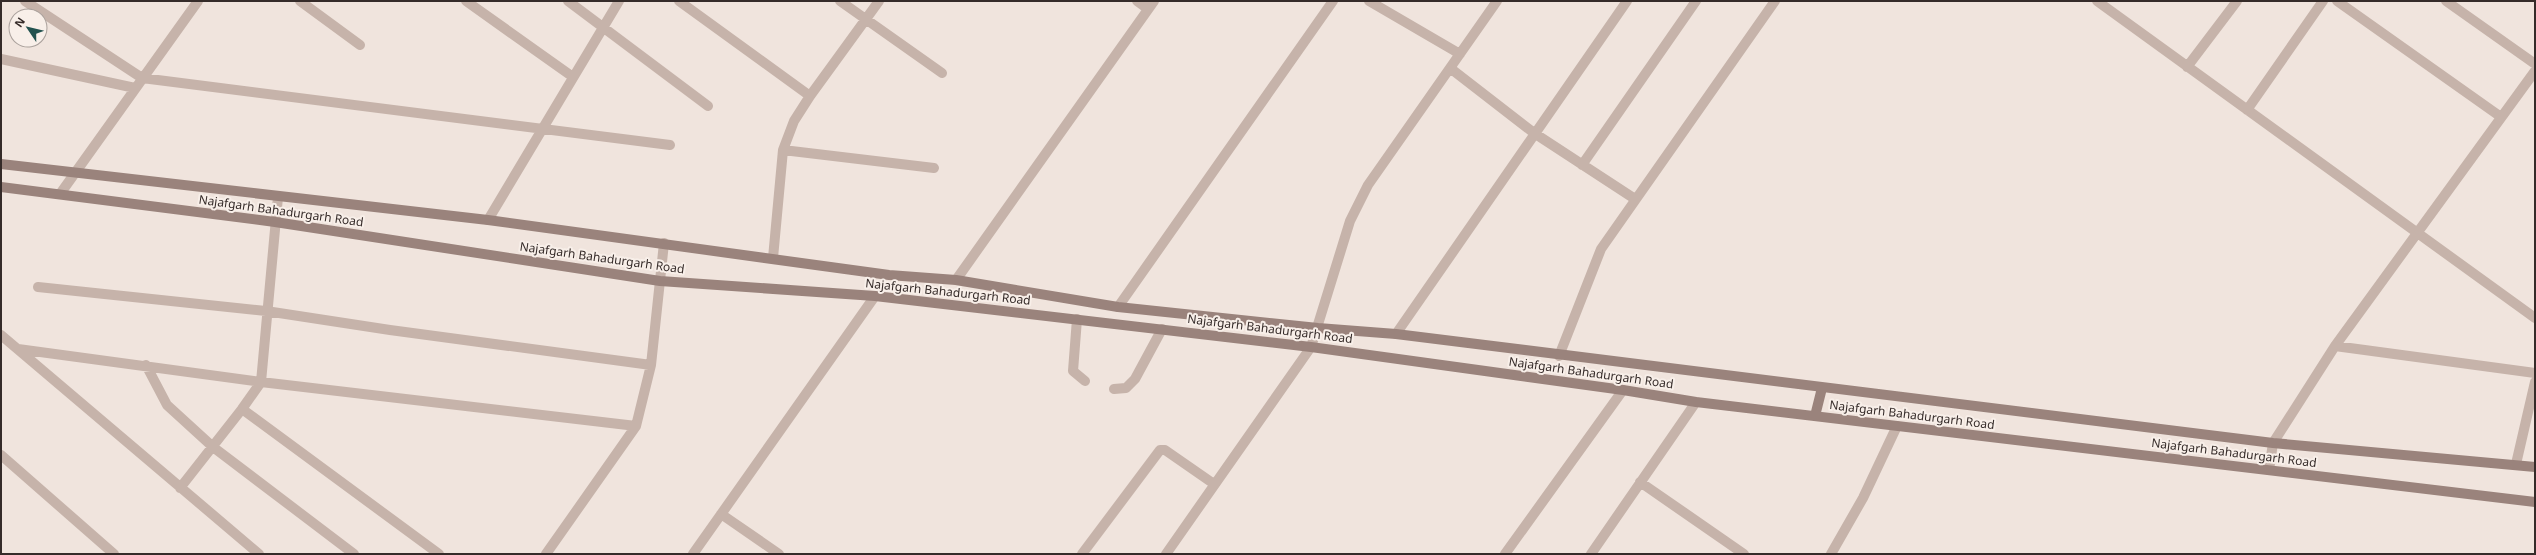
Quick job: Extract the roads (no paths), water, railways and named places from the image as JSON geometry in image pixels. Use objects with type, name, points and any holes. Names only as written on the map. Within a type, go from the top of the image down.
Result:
[{"type":"main road","name":"Najafgarh Bahadurgarh Road","points":[[1,164],[488,220],[774,258],[889,275],[956,280],[1118,307],[1318,328],[1396,334],[1559,356],[2273,443],[2516,464],[2535,467]]},
{"type":"main road","name":"Najafgarh Bahadurgarh Road","points":[[1,187],[275,222],[660,281],[875,296],[1162,329],[1311,347],[1623,390],[1696,402],[2535,502]]},
{"type":"main road","points":[[1815,416],[1822,388]]},
{"type":"street","points":[[25,1],[142,78],[542,130],[670,145]]},
{"type":"street","points":[[60,194],[198,1]]},
{"type":"street","points":[[300,1],[360,45]]},
{"type":"street","points":[[466,1],[573,77]]},
{"type":"street","points":[[568,1],[604,26],[708,106]]},
{"type":"street","points":[[488,220],[619,1]]},
{"type":"street","points":[[679,1],[810,96]]},
{"type":"street","points":[[840,1],[942,73]]},
{"type":"street","points":[[774,258],[783,150],[794,121],[810,96],[879,1]]},
{"type":"street","points":[[956,280],[1151,5],[1137,1]]},
{"type":"street","points":[[1369,1],[1460,54]]},
{"type":"street","points":[[1166,554],[1311,347],[1350,221],[1368,185],[1497,1]]},
{"type":"street","points":[[1396,334],[1627,1]]},
{"type":"street","points":[[1582,165],[1696,1]]},
{"type":"street","points":[[1559,356],[1601,249],[1775,1]]},
{"type":"street","points":[[2096,1],[2535,318]]},
{"type":"street","points":[[2187,67],[2237,1]]},
{"type":"street","points":[[2247,110],[2324,1]]},
{"type":"street","points":[[2337,1],[2501,117]]},
{"type":"street","points":[[2446,1],[2535,64]]},
{"type":"street","points":[[1118,307],[1329,2]]},
{"type":"street","points":[[1,59],[135,88]]},
{"type":"street","points":[[1450,68],[1534,133],[1635,199]]},
{"type":"street","points":[[2269,470],[2273,443],[2335,346],[2416,232],[2535,71]]},
{"type":"street","points":[[783,150],[934,168]]},
{"type":"street","points":[[180,488],[242,409],[260,382],[278,197]]},
{"type":"street","points":[[546,554],[636,426],[651,365],[664,243]]},
{"type":"street","points":[[38,287],[266,311],[390,330],[651,365]]},
{"type":"street","points":[[693,554],[875,296]]},
{"type":"street","points":[[1077,319],[1073,371],[1085,381]]},
{"type":"street","points":[[1114,389],[1126,388],[1135,379],[1162,329]]},
{"type":"street","points":[[1,335],[259,554]]},
{"type":"street","points":[[2335,346],[2535,373]]},
{"type":"street","points":[[18,349],[146,365],[260,382],[636,426]]},
{"type":"street","points":[[146,365],[167,404],[213,447],[354,554]]},
{"type":"street","points":[[2516,464],[2535,382]]},
{"type":"street","points":[[1505,554],[1623,390]]},
{"type":"street","points":[[1591,554],[1696,402]]},
{"type":"street","points":[[242,409],[439,554]]},
{"type":"street","points":[[1830,554],[1863,498],[1897,426]]},
{"type":"street","points":[[1082,554],[1160,450],[1165,450],[1214,484]]},
{"type":"street","points":[[1,455],[114,554]]},
{"type":"street","points":[[1640,482],[1744,554]]},
{"type":"street","points":[[721,514],[779,554]]}]
